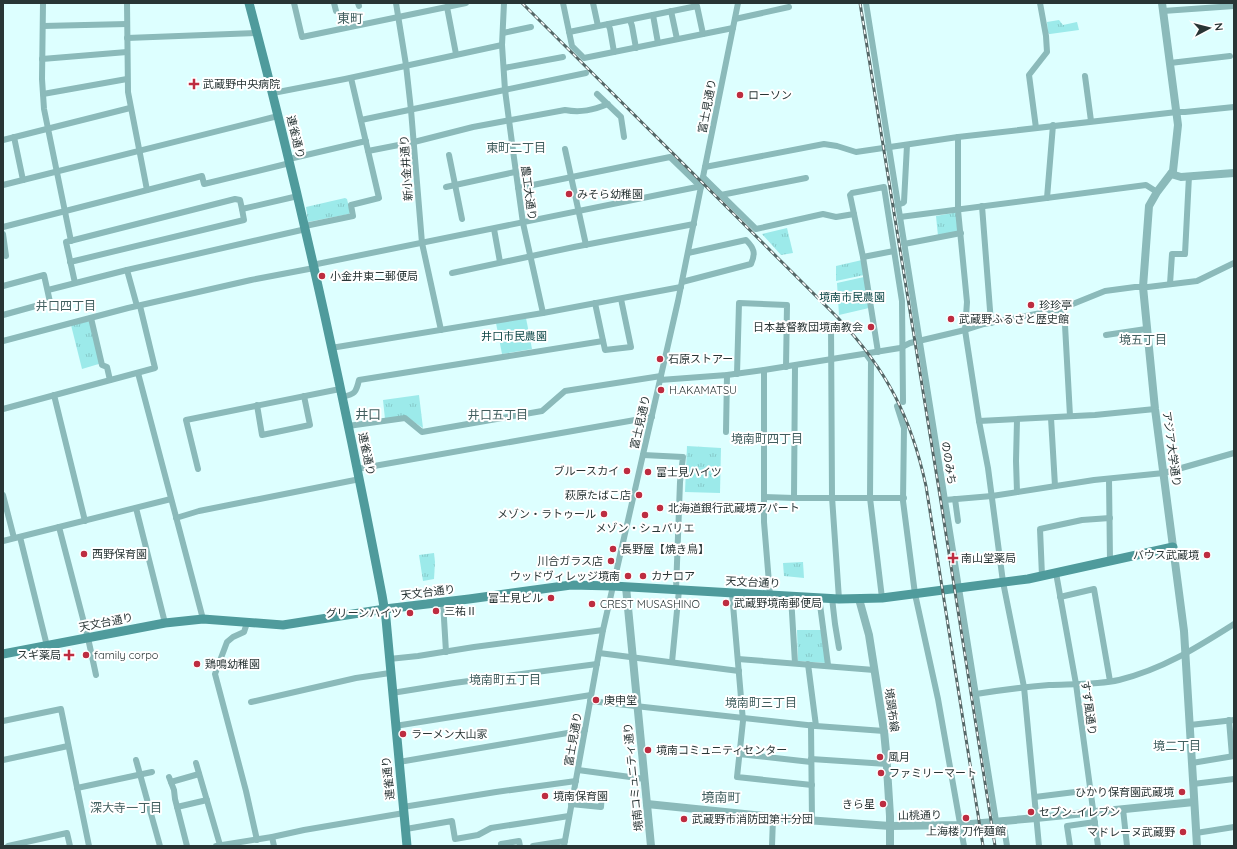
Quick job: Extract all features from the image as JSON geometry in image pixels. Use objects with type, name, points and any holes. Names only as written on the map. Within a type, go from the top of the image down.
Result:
[{"type":"main road","name":"連雀通り","points":[[249,3],[273,93],[305,227],[360,479],[385,609],[407,846]]},
{"type":"main road","name":"天文台通り","points":[[3,654],[165,623],[203,619],[283,625],[385,609],[571,585],[614,586],[819,598],[882,598],[1042,576],[1173,547]]},
{"type":"street","points":[[43,3],[42,58],[44,109],[71,241]]},
{"type":"street","points":[[128,3],[128,92],[147,190]]},
{"type":"street","points":[[294,3],[302,37],[466,3]]},
{"type":"street","points":[[334,3],[336,12]]},
{"type":"street","name":"新小金井通り","points":[[396,3],[406,65],[411,110],[422,243],[441,330]]},
{"type":"street","name":"農工大通り","points":[[504,3],[502,45],[505,90],[523,223],[543,313]]},
{"type":"street","points":[[563,3],[572,46],[584,58],[732,28]]},
{"type":"street","points":[[593,3],[598,26]]},
{"type":"street","name":"富士見通り","points":[[564,844],[603,630],[688,253],[738,3]]},
{"type":"street","name":"ののみち","points":[[866,3],[976,694],[999,821],[1007,846]]},
{"type":"street","points":[[1036,128],[1029,75],[1047,52],[1046,36],[1040,3]]},
{"type":"street","points":[[1162,7],[1219,5],[1234,6]]},
{"type":"street","points":[[569,32],[697,6],[703,34]]},
{"type":"street","points":[[447,7],[456,54]]},
{"type":"street","name":"アジア大学通り","points":[[1162,7],[1178,124],[1174,166],[1171,174],[1157,192],[1148,210],[1143,287],[1155,409],[1186,654],[1197,846]]},
{"type":"street","points":[[735,19],[789,8]]},
{"type":"street","points":[[671,12],[677,40]]},
{"type":"street","points":[[653,16],[658,44]]},
{"type":"street","points":[[630,20],[636,48]]},
{"type":"street","points":[[43,26],[127,24]]},
{"type":"street","points":[[608,24],[614,52]]},
{"type":"street","points":[[503,33],[531,27]]},
{"type":"street","points":[[127,38],[257,33]]},
{"type":"street","points":[[273,93],[351,78],[502,45]]},
{"type":"street","points":[[42,58],[127,52]]},
{"type":"street","points":[[1170,63],[1230,56]]},
{"type":"street","points":[[504,68],[564,57]]},
{"type":"street","points":[[361,120],[586,73]]},
{"type":"street","points":[[1085,76],[1091,121]]},
{"type":"street","points":[[48,290],[353,216],[351,205],[379,198],[351,78]]},
{"type":"street","points":[[43,94],[127,79]]},
{"type":"street","points":[[597,94],[621,117],[624,137]]},
{"type":"street","points":[[368,151],[414,142],[473,127],[565,110],[576,112],[598,108],[608,104]]},
{"type":"street","points":[[705,167],[824,144],[856,152],[1053,125],[1234,107]]},
{"type":"street","points":[[3,140],[130,108]]},
{"type":"street","points":[[3,183],[23,180],[278,116]]},
{"type":"street","points":[[1046,198],[1053,125]]},
{"type":"street","points":[[14,137],[23,180]]},
{"type":"street","points":[[958,137],[958,210],[967,302],[965,330],[988,468],[1003,582],[1024,687],[1039,846]]},
{"type":"street","points":[[3,227],[202,176],[204,184],[366,141]]},
{"type":"street","points":[[898,204],[904,202],[907,145]]},
{"type":"street","points":[[565,149],[586,245]]},
{"type":"street","points":[[450,155],[462,219]]},
{"type":"street","points":[[518,188],[670,157],[702,187]]},
{"type":"street","points":[[446,187],[516,172]]},
{"type":"street","points":[[1171,174],[1177,177],[1234,173]]},
{"type":"street","points":[[1170,284],[1172,254],[1185,254],[1189,176]]},
{"type":"street","points":[[703,177],[756,228],[823,214],[836,217],[854,214]]},
{"type":"street","points":[[721,195],[806,178]]},
{"type":"street","points":[[900,217],[1146,185],[1157,192]]},
{"type":"street","points":[[4,339],[251,280],[314,268],[317,264],[702,187]]},
{"type":"street","points":[[878,352],[863,257],[850,195],[852,193],[884,188],[902,301],[903,402]]},
{"type":"street","points":[[242,209],[298,196]]},
{"type":"street","points":[[70,262],[244,220],[240,200],[235,199],[66,242],[70,262],[75,284]]},
{"type":"street","points":[[982,206],[991,323]]},
{"type":"street","points":[[452,273],[500,262],[694,224]]},
{"type":"street","points":[[494,229],[500,262]]},
{"type":"street","points":[[904,244],[960,233]]},
{"type":"street","points":[[3,234],[6,256]]},
{"type":"street","points":[[331,348],[621,299],[681,285],[750,264],[754,256],[753,246],[746,240],[688,253]]},
{"type":"street","points":[[863,257],[894,251]]},
{"type":"street","points":[[348,426],[405,418],[422,432],[542,411],[565,391],[661,378],[737,374],[795,366],[900,348],[902,346],[920,341],[991,323],[1040,313],[1053,312],[1105,291],[1197,281],[1234,263]]},
{"type":"street","points":[[3,409],[155,368],[127,270]]},
{"type":"street","points":[[3,286],[44,275],[50,302],[3,315]]},
{"type":"street","points":[[595,303],[605,350],[630,347],[621,299]]},
{"type":"street","points":[[737,374],[740,303],[787,305],[786,367]]},
{"type":"street","points":[[1064,307],[1070,416]]},
{"type":"street","points":[[90,318],[102,365],[106,367],[110,380]]},
{"type":"street","points":[[831,324],[832,497],[836,598],[835,624],[839,648]]},
{"type":"street","points":[[1106,334],[1146,329]]},
{"type":"street","points":[[198,469],[186,420],[304,396],[341,393],[352,394],[356,390],[359,380],[603,341]]},
{"type":"street","points":[[866,354],[871,361],[870,498],[882,598]]},
{"type":"street","points":[[794,498],[795,366]]},
{"type":"street","points":[[764,370],[764,522],[770,595]]},
{"type":"street","points":[[138,373],[203,619]]},
{"type":"street","points":[[726,432],[727,375]]},
{"type":"street","points":[[54,395],[85,521]]},
{"type":"street","points":[[257,405],[262,435],[310,425],[304,396]]},
{"type":"street","points":[[896,406],[904,428],[904,498],[915,594],[938,698],[964,846]]},
{"type":"street","points":[[979,421],[1051,418],[1155,409]]},
{"type":"street","points":[[357,469],[652,417]]},
{"type":"street","points":[[1051,418],[1055,486]]},
{"type":"street","points":[[1017,420],[1017,492]]},
{"type":"street","points":[[945,500],[992,496],[1055,486],[1164,473],[1234,453]]},
{"type":"street","points":[[643,455],[683,457],[680,482],[677,590],[672,662]]},
{"type":"street","points":[[176,518],[199,511],[360,479]]},
{"type":"street","points":[[1109,479],[1110,561]]},
{"type":"street","points":[[3,494],[17,538],[47,646]]},
{"type":"street","points":[[764,497],[904,498]]},
{"type":"street","points":[[3,541],[171,499]]},
{"type":"street","points":[[956,499],[958,521]]},
{"type":"street","points":[[136,508],[165,623]]},
{"type":"street","points":[[1042,576],[1040,529],[1082,520],[1110,518]]},
{"type":"street","points":[[59,527],[88,638],[96,675]]},
{"type":"street","name":"すず風通り","points":[[1056,573],[1076,684],[1098,846]]},
{"type":"street","name":"境南コミュニティ通り","points":[[626,587],[651,846]]},
{"type":"street","points":[[1060,597],[1094,589],[1110,681]]},
{"type":"street","points":[[732,593],[743,718],[737,777],[812,785]]},
{"type":"street","points":[[791,596],[795,663]]},
{"type":"street","points":[[819,598],[828,665]]},
{"type":"street","name":"境調布線","points":[[860,599],[868,635],[884,731],[887,764],[890,846]]},
{"type":"street","points":[[442,602],[446,652]]},
{"type":"street","points":[[247,622],[244,632],[233,637],[227,642],[215,674],[246,791],[257,840]]},
{"type":"street","points":[[976,694],[1024,687],[1110,681],[1134,676],[1186,654],[1234,624]]},
{"type":"street","points":[[389,660],[603,630]]},
{"type":"street","points":[[599,653],[739,671]]},
{"type":"street","points":[[738,659],[828,665],[874,670]]},
{"type":"street","points":[[392,693],[454,683],[597,664]]},
{"type":"street","points":[[808,664],[813,726],[811,760],[812,821]]},
{"type":"street","points":[[251,702],[356,678],[390,673]]},
{"type":"street","points":[[395,726],[591,698],[637,706],[813,726],[884,731]]},
{"type":"street","points":[[3,721],[61,709],[89,846]]},
{"type":"street","points":[[1190,725],[1232,720],[1233,756],[1192,763]]},
{"type":"street","points":[[399,762],[585,730]]},
{"type":"street","points":[[3,760],[68,746]]},
{"type":"street","points":[[739,754],[887,764]]},
{"type":"street","points":[[136,760],[160,846]]},
{"type":"street","points":[[196,763],[218,846],[272,838],[496,792],[576,781]]},
{"type":"street","points":[[578,770],[644,779]]},
{"type":"street","points":[[77,788],[152,772]]},
{"type":"street","points":[[187,846],[174,790],[170,780],[199,774]]},
{"type":"street","points":[[1193,784],[1234,779]]},
{"type":"street","points":[[1035,797],[1091,790]]},
{"type":"street","points":[[571,804],[601,807],[602,792]]},
{"type":"street","points":[[177,807],[207,800]]},
{"type":"street","name":"山桃通り","points":[[647,804],[773,818],[890,826],[960,825],[1194,802]]},
{"type":"street","points":[[1123,809],[1127,846]]},
{"type":"street","points":[[406,830],[452,821],[455,839],[478,835],[491,828],[569,816]]},
{"type":"street","points":[[772,846],[773,818]]},
{"type":"street","points":[[1070,846],[1067,826],[1095,822]]},
{"type":"street","points":[[1196,833],[1234,827]]},
{"type":"street","points":[[8,846],[68,833],[70,846]]},
{"type":"street","points":[[272,838],[274,846]]},
{"type":"street","points":[[502,846],[501,844],[519,841],[520,846]]},
{"type":"street","points":[[533,846],[564,844]]},
{"type":"green space","points":[[1059,20],[1063,25],[1077,22],[1079,30],[1048,33],[1047,22]]},
{"type":"green space","points":[[345,198],[347,199],[350,212],[349,214],[308,222],[306,207]]},
{"type":"green space","points":[[958,212],[959,232],[938,236],[936,216]]},
{"type":"green space","points":[[787,228],[793,253],[781,255],[762,234]]},
{"type":"green space","points":[[862,260],[864,275],[836,281],[836,266]]},
{"type":"green space","name":"境南市民農園","points":[[864,277],[869,308],[839,315],[837,283]]},
{"type":"green space","name":"井口市民農園","points":[[526,318],[532,349],[502,354],[496,323]]},
{"type":"green space","points":[[90,321],[102,363],[82,369],[71,325]]},
{"type":"green space","points":[[419,395],[423,428],[405,416],[385,419],[383,400]]},
{"type":"green space","points":[[687,446],[721,448],[720,493],[685,492]]},
{"type":"green space","points":[[434,553],[434,579],[423,581],[419,555]]},
{"type":"green space","points":[[803,562],[804,578],[784,576],[783,563]]},
{"type":"green space","points":[[797,630],[822,630],[826,663],[798,661]]},
{"type":"railway","points":[[522,3],[838,318],[870,356],[895,396],[913,438],[926,486],[983,846]]},
{"type":"railway","points":[[860,3],[995,846]]},
{"type":"place","name":"武蔵野中央病院","points":[[194,84]]},
{"type":"place","name":"ローソン","points":[[740,95]]},
{"type":"place","name":"みそら幼稚園","points":[[569,194]]},
{"type":"place","name":"小金井東二郵便局","points":[[322,276]]},
{"type":"place","name":"珍珍亭","points":[[1031,305]]},
{"type":"place","name":"武蔵野ふるさと歴史館","points":[[951,319]]},
{"type":"place","name":"日本基督教団境南教会","points":[[871,327]]},
{"type":"place","name":"石原ストアー","points":[[660,359]]},
{"type":"place","name":"H.AKAMATSU","points":[[661,390]]},
{"type":"place","name":"ブルースカイ","points":[[627,471]]},
{"type":"place","name":"富士見ハイツ","points":[[648,472]]},
{"type":"place","name":"萩原たばこ店","points":[[639,495]]},
{"type":"place","name":"北海道銀行武蔵境アパート","points":[[660,508]]},
{"type":"place","name":"メゾン・ラトゥール","points":[[604,514]]},
{"type":"place","name":"メゾン・シュバリエ","points":[[645,515]]},
{"type":"place","name":"長野屋【焼き鳥】","points":[[613,549]]},
{"type":"place","name":"西野保育園","points":[[84,554]]},
{"type":"place","name":"バウス武蔵境","points":[[1207,555]]},
{"type":"place","name":"南山堂薬局","points":[[953,558]]},
{"type":"place","name":"川合ガラス店","points":[[611,561]]},
{"type":"place","name":"ウッドヴィレッジ境南","points":[[628,576]]},
{"type":"place","name":"カナロア","points":[[643,576]]},
{"type":"place","name":"富士見ビル","points":[[551,598]]},
{"type":"place","name":"武蔵野境南郵便局","points":[[726,603]]},
{"type":"place","name":"CREST MUSASHINO","points":[[592,604]]},
{"type":"place","name":"三祐Ⅱ","points":[[436,611]]},
{"type":"place","name":"グリーンハイツ","points":[[410,613]]},
{"type":"place","name":"スギ薬局","points":[[69,655]]},
{"type":"place","name":"family corpo","points":[[86,655]]},
{"type":"place","name":"鶏鳴幼稚園","points":[[197,664]]},
{"type":"place","name":"庚申堂","points":[[596,700]]},
{"type":"place","name":"ラーメン大山家","points":[[403,734]]},
{"type":"place","name":"境南コミュニティセンター","points":[[648,750]]},
{"type":"place","name":"風月","points":[[880,757]]},
{"type":"place","name":"ファミリーマート","points":[[881,773]]},
{"type":"place","name":"ひかり保育園武蔵境","points":[[1182,792]]},
{"type":"place","name":"境南保育園","points":[[545,796]]},
{"type":"place","name":"きら星","points":[[883,804]]},
{"type":"place","name":"セブン-イレブン","points":[[1031,812]]},
{"type":"place","name":"上海楼 刀作麺館","points":[[966,818]]},
{"type":"place","name":"武蔵野市消防団第十分団","points":[[684,819]]},
{"type":"place","name":"マドレーヌ武蔵野","points":[[1183,832]]},
{"type":"district","name":"東町","points":[[350,18]]},
{"type":"district","name":"東町二丁目","points":[[516,147]]},
{"type":"district","name":"井口四丁目","points":[[66,305]]},
{"type":"district","name":"境五丁目","points":[[1143,339]]},
{"type":"district","name":"井口","points":[[368,414]]},
{"type":"district","name":"井口五丁目","points":[[498,414]]},
{"type":"district","name":"境南町四丁目","points":[[767,438]]},
{"type":"district","name":"境南町五丁目","points":[[505,679]]},
{"type":"district","name":"境南町三丁目","points":[[761,702]]},
{"type":"district","name":"境二丁目","points":[[1177,745]]},
{"type":"district","name":"境南町","points":[[721,797]]},
{"type":"district","name":"深大寺一丁目","points":[[126,807]]}]
